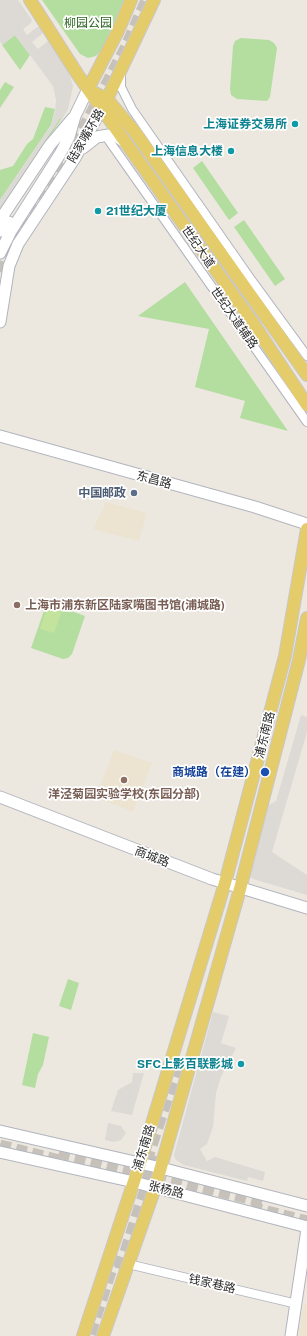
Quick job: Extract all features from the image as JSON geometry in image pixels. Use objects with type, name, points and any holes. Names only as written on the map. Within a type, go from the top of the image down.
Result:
[{"type":"main road","points":[[30,0],[88,89]]},
{"type":"main road","name":"陆家嘴环路","points":[[0,253],[14,225],[60,154],[69,137],[75,116],[118,31],[131,0]]},
{"type":"main road","name":"陆家嘴环路","points":[[8,271],[22,236],[75,158],[105,104],[154,0]]},
{"type":"main road","name":"世纪大道","points":[[88,89],[105,104],[155,158],[307,375]]},
{"type":"main road","name":"世纪大道","points":[[105,104],[126,144],[253,323],[307,405]]},
{"type":"main road","name":"陆家嘴环路","points":[[4,221],[54,140],[75,116]]},
{"type":"main road","points":[[75,158],[93,140],[105,136],[117,138],[126,144]]},
{"type":"main road","points":[[0,231],[4,221],[54,153]]},
{"type":"main road","points":[[0,241],[4,221]]},
{"type":"main road","points":[[0,295],[8,271]]},
{"type":"main road","points":[[0,322],[8,271]]},
{"type":"main road","name":"东昌路","points":[[0,436],[255,507],[307,524]]},
{"type":"main road","name":"浦东南路","points":[[94,1336],[134,1182],[225,883],[285,656],[307,529]]},
{"type":"main road","name":"浦东南路","points":[[94,1336],[128,1264],[161,1168],[240,889],[299,660],[307,618]]},
{"type":"main road","name":"商城路","points":[[0,797],[152,857],[240,889],[307,908]]},
{"type":"main road","name":"浦东南路","points":[[202,959],[182,1064],[219,966]]},
{"type":"main road","name":"张杨路","points":[[0,1132],[161,1168],[307,1206]]},
{"type":"main road","name":"张杨路","points":[[0,1151],[134,1182],[307,1228]]},
{"type":"main road","points":[[291,1336],[297,1304],[307,1228]]},
{"type":"street","points":[[123,66],[120,80],[121,87],[132,109],[250,278],[307,356]]},
{"type":"street","name":"世纪大道辅路","points":[[105,136],[307,422]]},
{"type":"street","name":"钱家巷路","points":[[128,1264],[297,1304]]},
{"type":"shaded area","points":[[0,0],[18,0],[32,20],[31,23],[23,29],[27,35],[37,27],[40,27],[43,31],[42,34],[32,42],[38,49],[48,41],[50,42],[67,66],[73,86],[68,109],[56,130],[0,211],[62,119],[60,118],[0,208],[0,200],[51,125],[55,112],[56,100],[53,86],[15,35],[2,45],[0,41]]},
{"type":"shaded area","points":[[106,502],[147,513],[139,541],[93,529]]},
{"type":"shaded area","points":[[301,715],[307,717],[307,732],[272,852],[307,875],[307,895],[253,879],[249,876],[265,807],[276,801]]},
{"type":"shaded area","name":"洋泾菊园实验学校(东园分部)","points":[[114,750],[152,763],[133,812],[96,797]]},
{"type":"shaded area","points":[[213,1012],[229,1016],[221,1043],[236,1048],[221,1077],[216,1093],[213,1127],[207,1144],[200,1149],[207,1161],[215,1157],[265,1172],[263,1181],[248,1177],[247,1181],[184,1165],[176,1160],[174,1155]]},
{"type":"shaded area","points":[[133,1073],[144,1073],[132,1115],[111,1111],[118,1090],[132,1082]]},
{"type":"shaded area","points":[[108,1123],[121,1126],[126,1133],[121,1140],[114,1142],[105,1140]]},
{"type":"shaded area","points":[[304,1304],[307,1305],[307,1336],[298,1336]]},
{"type":"green space","name":"柳园公园","points":[[42,0],[124,0],[103,48],[96,56],[88,58],[80,54]]},
{"type":"green space","points":[[15,35],[30,55],[20,70],[2,45]]},
{"type":"green space","points":[[241,38],[269,40],[274,43],[277,48],[270,97],[267,101],[237,99],[231,95],[230,89],[233,46],[235,41]]},
{"type":"green space","points":[[5,82],[14,87],[0,108],[0,90]]},
{"type":"green space","points":[[45,107],[55,109],[51,125],[0,200],[0,170],[13,166],[27,144],[33,139]]},
{"type":"green space","points":[[60,118],[62,118],[0,211],[0,208]]},
{"type":"green space","points":[[202,161],[238,213],[229,220],[193,168]]},
{"type":"green space","points":[[244,220],[285,279],[275,286],[234,227]]},
{"type":"green space","points":[[185,282],[288,431],[240,418],[245,401],[195,387],[209,329],[138,316]]},
{"type":"green space","points":[[47,602],[85,616],[72,654],[68,658],[63,659],[31,648]]},
{"type":"green space","points":[[48,605],[62,610],[54,633],[40,629]]},
{"type":"green space","points":[[68,979],[79,983],[71,1010],[59,1006]]},
{"type":"green space","points":[[33,1033],[49,1037],[43,1065],[38,1074],[35,1088],[22,1085]]},
{"type":"tunnel","points":[[0,272],[11,242],[83,128],[125,48],[146,0]]},
{"type":"tunnel","points":[[146,1162],[179,1062]]},
{"type":"tunnel","points":[[0,1145],[67,1162]]},
{"type":"tunnel","points":[[59,1153],[266,1203]]},
{"type":"tunnel","points":[[120,1269],[156,1156]]},
{"type":"tunnel","points":[[251,1207],[307,1221]]},
{"type":"tunnel","points":[[90,1334],[116,1255]]},
{"type":"place","name":"上海证券交易所","points":[[295,124]]},
{"type":"place","name":"上海信息大楼","points":[[231,151]]},
{"type":"place","name":"21世纪大厦","points":[[98,211]]},
{"type":"place","name":"中国邮政","points":[[134,493]]},
{"type":"place","name":"上海市浦东新区陆家嘴图书馆(浦城路)","points":[[17,605]]},
{"type":"place","name":"商城路（在建）","points":[[265,772]]},
{"type":"place","name":"洋泾菊园实验学校(东园分部)","points":[[124,780]]},
{"type":"place","name":"SFC上影百联影城","points":[[241,1064]]}]
